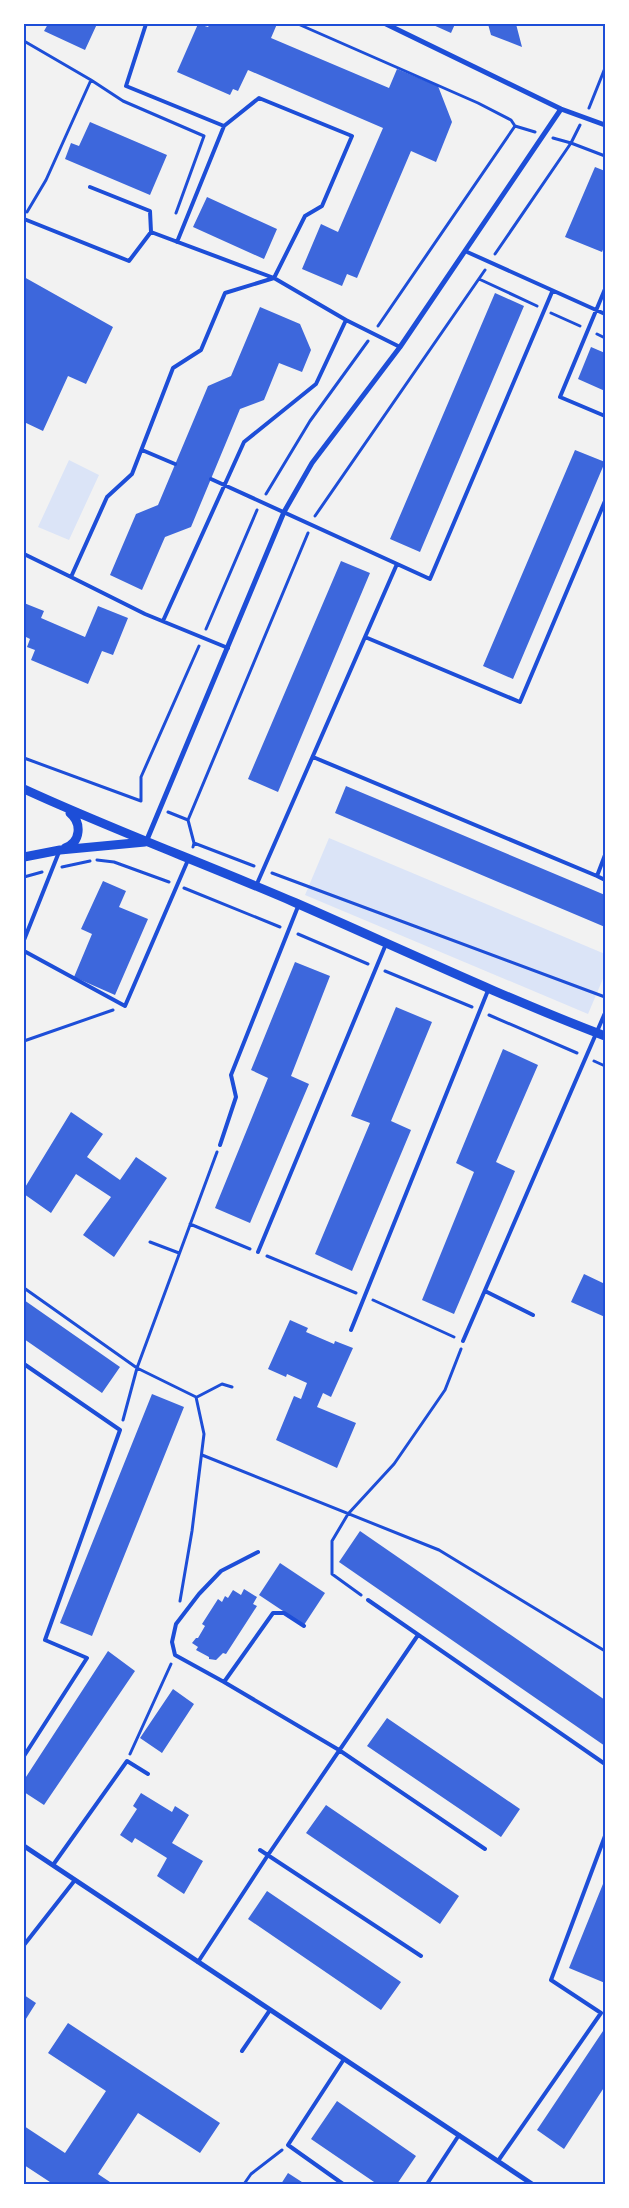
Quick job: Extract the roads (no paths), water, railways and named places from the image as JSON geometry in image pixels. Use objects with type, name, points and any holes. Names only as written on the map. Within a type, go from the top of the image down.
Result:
[{"type":"street","points":[[386,24],[561,109],[605,125]]},
{"type":"street","points":[[146,842],[284,512],[312,463],[400,347],[561,109]]},
{"type":"street","points":[[24,790],[188,860],[299,904],[386,944],[601,1035]]},
{"type":"street","points":[[60,850],[72,846],[79,826],[77,818],[65,808]]},
{"type":"street","points":[[24,857],[60,850],[146,842]]},
{"type":"street","points":[[24,1846],[532,2184]]},
{"type":"lane","points":[[146,24],[126,86],[224,126]]},
{"type":"lane","points":[[71,577],[107,497],[132,474],[173,368],[201,350],[225,293],[274,278],[305,216],[322,206],[352,136],[259,98],[224,126],[177,242]]},
{"type":"lane","points":[[24,219],[129,260],[151,232],[150,211],[90,187]]},
{"type":"lane","points":[[151,232],[274,278],[346,320],[400,347]]},
{"type":"lane","points":[[465,251],[552,292],[605,314]]},
{"type":"lane","points":[[605,289],[560,397],[605,416]]},
{"type":"lane","points":[[211,479],[430,579],[552,292]]},
{"type":"lane","points":[[162,621],[244,442],[316,384],[346,320]]},
{"type":"lane","points":[[142,450],[175,464]]},
{"type":"lane","points":[[365,637],[520,702],[605,501]]},
{"type":"lane","points":[[24,554],[162,621],[228,648]]},
{"type":"lane","points":[[256,886],[397,564]]},
{"type":"lane","points":[[313,757],[605,880]]},
{"type":"lane","points":[[24,940],[60,850]]},
{"type":"lane","points":[[597,876],[605,855]]},
{"type":"lane","points":[[24,951],[125,1006],[188,860]]},
{"type":"lane","points":[[220,1145],[236,1097],[231,1075],[287,930],[299,904]]},
{"type":"lane","points":[[258,1252],[386,944]]},
{"type":"lane","points":[[351,1330],[489,988]]},
{"type":"lane","points":[[464,1341],[585,1057],[601,1035],[605,1013]]},
{"type":"lane","points":[[484,1291],[533,1315]]},
{"type":"lane","points":[[24,1364],[120,1430],[45,1640],[87,1658],[24,1756]]},
{"type":"lane","points":[[258,1552],[221,1571],[200,1594],[176,1624],[172,1642],[175,1655],[339,1750],[486,1849]]},
{"type":"lane","points":[[368,1600],[605,1764]]},
{"type":"lane","points":[[224,1682],[273,1613],[284,1613],[304,1626]]},
{"type":"lane","points":[[198,1962],[268,1855],[418,1635]]},
{"type":"lane","points":[[53,1865],[127,1762],[148,1774]]},
{"type":"lane","points":[[498,2161],[601,2012],[551,1980],[605,1836]]},
{"type":"lane","points":[[260,1850],[421,1956]]},
{"type":"lane","points":[[25,1943],[75,1880]]},
{"type":"lane","points":[[242,2051],[270,2010]]},
{"type":"lane","points":[[344,2059],[288,2144],[344,2184]]},
{"type":"lane","points":[[426,2184],[459,2135]]}]
